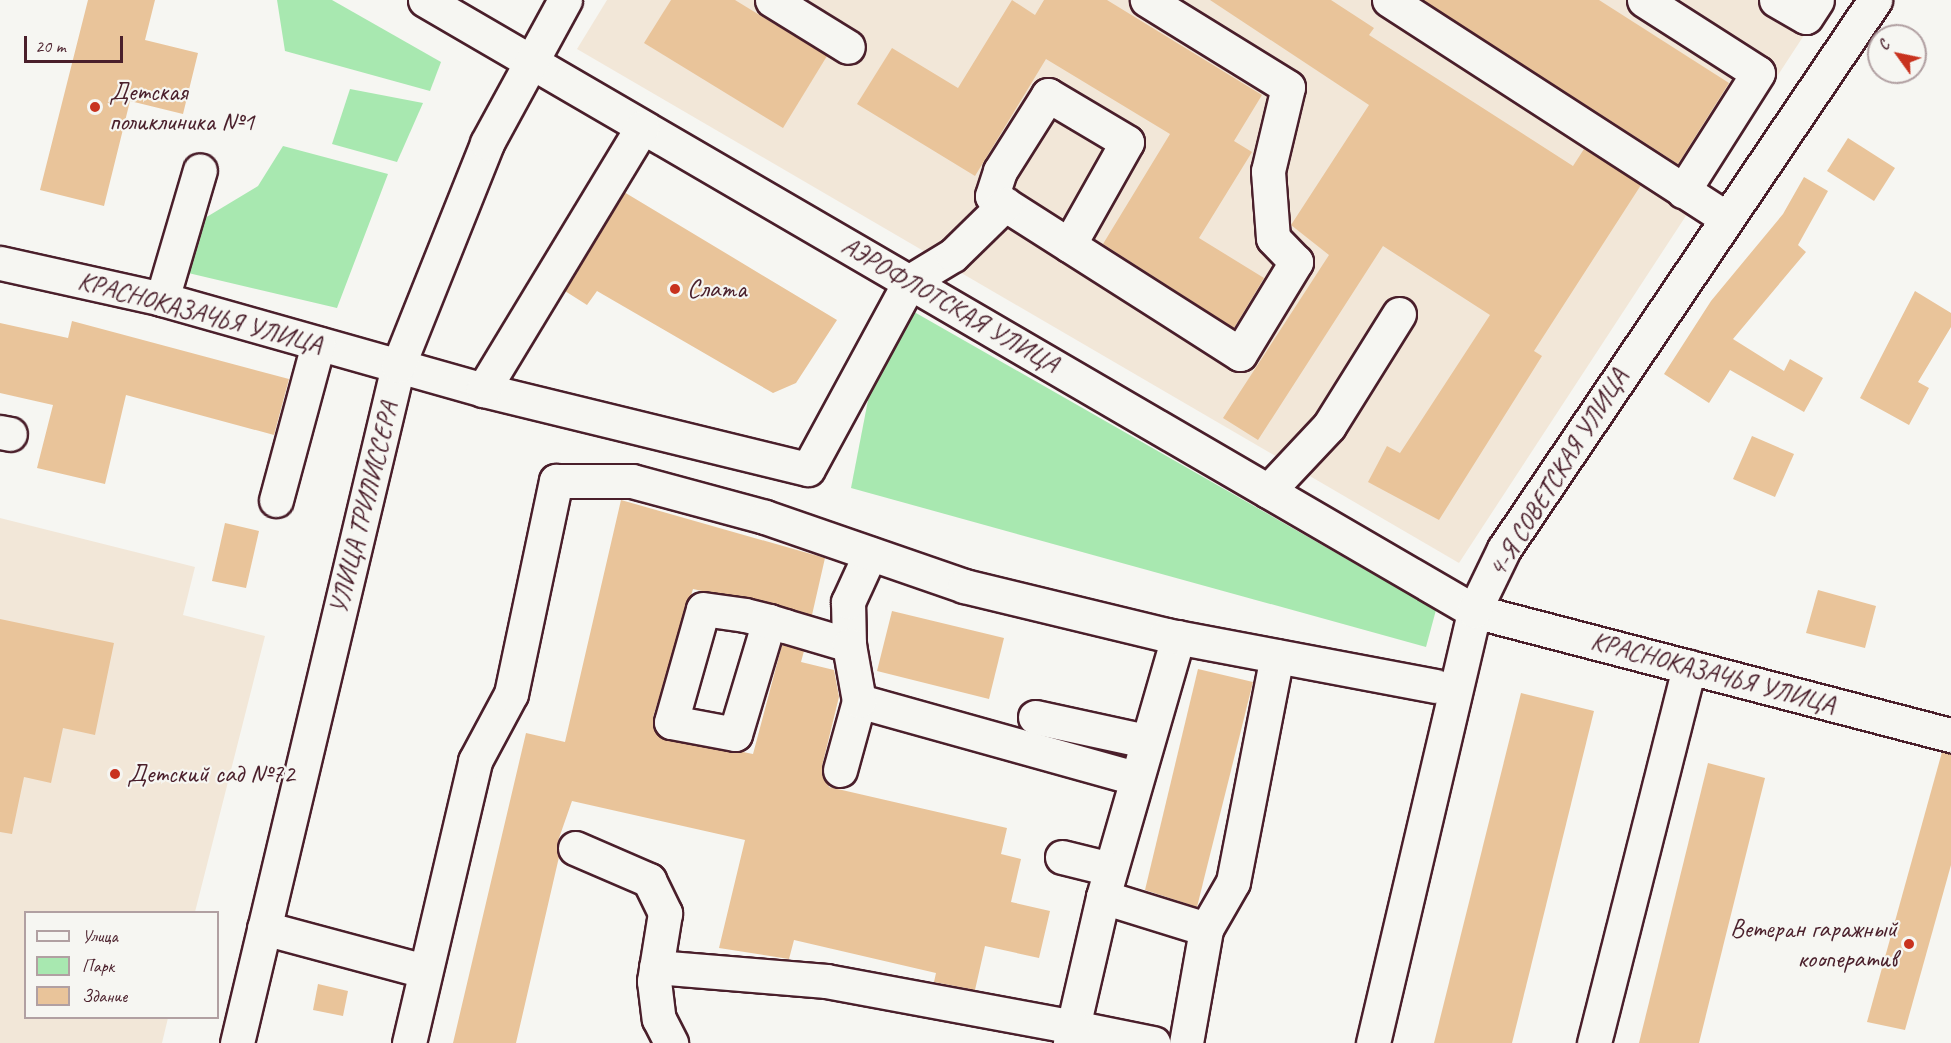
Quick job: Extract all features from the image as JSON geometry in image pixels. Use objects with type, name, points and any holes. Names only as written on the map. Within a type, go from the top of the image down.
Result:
[{"type":"street","name":"АЭРОФЛОТСКАЯ УЛИЦА","points":[[425,0],[1474,610]]},
{"type":"street","name":"УЛИЦА ТРИЛИССЕРА","points":[[237,1043],[398,366],[487,143],[565,0]]},
{"type":"street","points":[[772,0],[806,9],[848,46]]},
{"type":"street","points":[[1069,245],[1127,142],[1048,95],[1000,171],[992,196],[1240,354],[1296,262],[1273,237],[1268,171],[1288,87],[1147,0]]},
{"type":"street","points":[[1389,0],[1724,218]]},
{"type":"street","points":[[1644,0],[1758,73],[1683,191]]},
{"type":"street","points":[[1776,0],[1806,17],[1817,0]]},
{"type":"street","name":"4-Я СОВЕТСКАЯ УЛИЦА","points":[[1372,1043],[1474,610],[1504,549],[1724,218],[1875,0]]},
{"type":"street","points":[[483,390],[642,127]]},
{"type":"street","points":[[162,299],[200,170]]},
{"type":"street","points":[[910,281],[953,255],[1005,204]]},
{"type":"street","name":"КРАСНОКАЗАЧЬЯ УЛИЦА","points":[[0,263],[162,299],[483,390],[808,469],[910,281]]},
{"type":"street","points":[[1268,490],[1329,426],[1399,314]]},
{"type":"street","points":[[276,500],[318,344]]},
{"type":"street","points":[[409,1043],[424,971],[475,761],[511,694],[556,481],[632,481],[765,517],[964,586],[1178,637],[1435,686]]},
{"type":"street","points":[[840,770],[859,701],[849,645],[848,602],[870,554]]},
{"type":"street","name":"КРАСНОКАЗАЧЬЯ УЛИЦА","points":[[1474,610],[1951,735]]},
{"type":"street","points":[[769,621],[849,645]]},
{"type":"street","points":[[1072,1035],[1107,883],[1135,778],[1178,637]]},
{"type":"street","points":[[1186,1043],[1206,929],[1233,882],[1277,656]]},
{"type":"street","points":[[1594,1043],[1689,667]]},
{"type":"street","points":[[859,701],[1135,778]]},
{"type":"street","points":[[1035,717],[1146,741]]},
{"type":"street","points":[[575,848],[649,880],[665,913],[657,967],[659,1019],[671,1043]]},
{"type":"street","points":[[1062,857],[1107,883],[1206,929]]},
{"type":"street","points":[[264,928],[424,971]]},
{"type":"street","points":[[657,967],[825,981],[1072,1035],[1153,1043]]},
{"type":"shaded area","points":[[607,0],[1827,0],[1459,563],[577,49]]},
{"type":"shaded area","name":"Детский сад №72","points":[[0,518],[195,567],[183,615],[265,636],[195,911],[24,911],[24,1019],[168,1019],[162,1043],[0,1043]]},
{"type":"green space","points":[[277,0],[332,0],[441,62],[430,91],[285,51]]},
{"type":"green space","points":[[350,89],[423,103],[397,162],[332,144]]},
{"type":"green space","points":[[283,146],[388,174],[337,308],[184,272],[195,224],[258,186]]},
{"type":"green space","points":[[888,297],[1436,610],[1426,647],[851,488]]},
{"type":"building","name":"Детская поликлиника №1","points":[[88,0],[155,0],[145,40],[198,53],[183,114],[130,101],[104,206],[40,190]]},
{"type":"building","points":[[671,0],[735,0],[827,56],[783,128],[644,43]]},
{"type":"building","points":[[1012,0],[1035,15],[1044,0],[1107,0],[1262,95],[1234,141],[1252,152],[1199,238],[1264,278],[1234,328],[1103,244],[1170,134],[1046,59],[975,176],[857,104],[892,48],[958,88]]},
{"type":"building","points":[[1210,0],[1331,0],[1374,28],[1369,35],[1573,166],[1584,149],[1641,185],[1534,351],[1542,356],[1439,520],[1368,482],[1387,446],[1400,453],[1490,315],[1383,246],[1258,440],[1223,418],[1329,255],[1291,225],[1369,105]]},
{"type":"building","points":[[1423,0],[1599,0],[1729,83],[1678,164]]},
{"type":"building","points":[[1848,138],[1895,168],[1874,201],[1827,171]]},
{"type":"building","points":[[1804,177],[1828,191],[1798,245],[1806,252],[1733,339],[1784,371],[1790,359],[1823,378],[1804,412],[1730,370],[1709,403],[1664,374],[1711,301],[1783,214]]},
{"type":"building","name":"Слата","points":[[624,192],[837,320],[796,383],[773,393],[597,291],[587,305],[565,291]]},
{"type":"building","points":[[1915,291],[1951,313],[1951,327],[1918,382],[1929,388],[1909,425],[1860,398]]},
{"type":"building","points":[[72,321],[289,379],[274,435],[126,395],[105,484],[37,468],[53,405],[0,393],[0,323],[68,338]]},
{"type":"building","points":[[1752,436],[1794,454],[1775,497],[1733,479]]},
{"type":"building","points":[[621,500],[825,558],[812,615],[693,589],[653,717],[658,735],[753,754],[782,645],[804,651],[801,662],[834,670],[839,697],[822,766],[829,787],[1007,828],[1001,854],[1021,859],[1011,902],[1050,911],[1039,958],[985,946],[975,990],[934,982],[936,973],[794,940],[789,959],[719,948],[745,840],[572,801],[558,841],[559,857],[516,1043],[453,1043],[526,733],[565,742]]},
{"type":"building","points":[[225,523],[259,531],[246,588],[212,581]]},
{"type":"building","points":[[1818,590],[1876,606],[1865,648],[1806,633]]},
{"type":"building","points":[[892,611],[1004,638],[989,699],[877,671]]},
{"type":"building","points":[[0,619],[114,643],[95,735],[63,728],[51,783],[24,777],[12,834],[0,832]]},
{"type":"building","points":[[1198,669],[1253,682],[1197,907],[1145,890]]},
{"type":"building","points":[[1521,693],[1594,711],[1512,1043],[1434,1043]]},
{"type":"building","name":"Ветеран гаражный кооператив","points":[[1942,752],[1951,753],[1951,865],[1905,1030],[1867,1022]]},
{"type":"building","points":[[1708,763],[1765,778],[1699,1043],[1639,1043]]},
{"type":"building","points":[[318,984],[348,991],[343,1016],[313,1010]]},
{"type":"place","name":"Детская поликлиника №1","points":[[95,107]]},
{"type":"place","name":"Слата","points":[[675,289]]},
{"type":"place","name":"Детский сад №72","points":[[115,774]]},
{"type":"place","name":"Ветеран гаражный кооператив","points":[[1909,944]]}]
